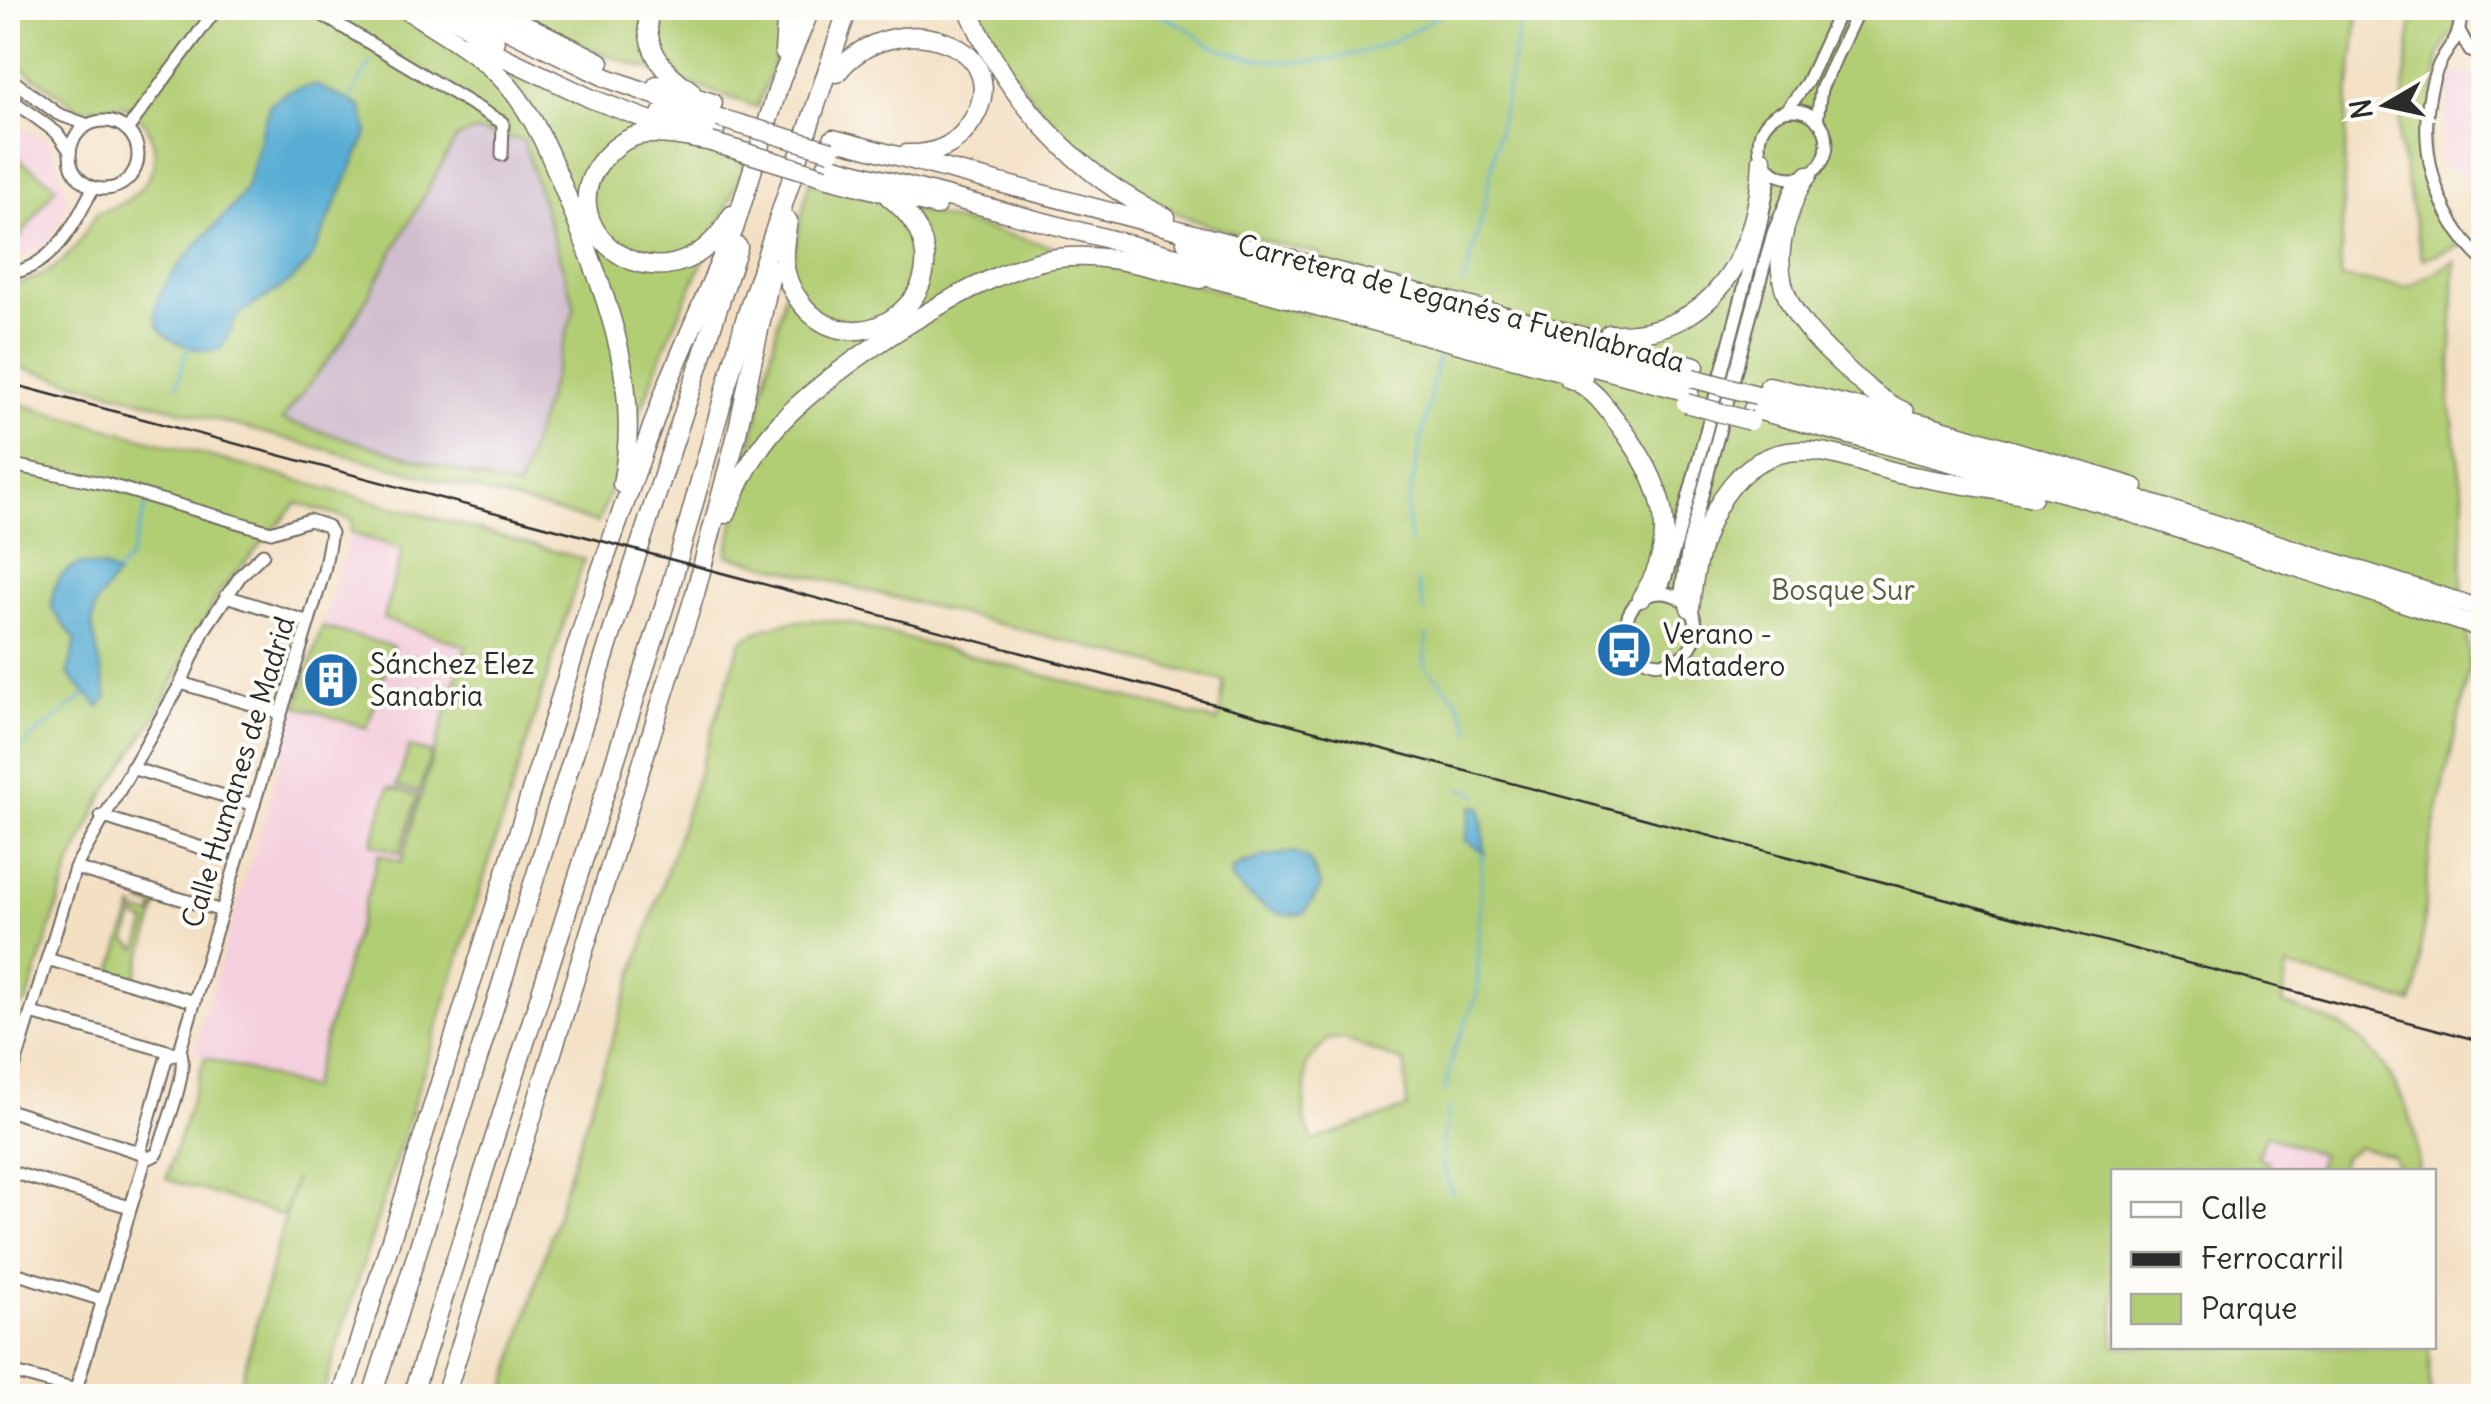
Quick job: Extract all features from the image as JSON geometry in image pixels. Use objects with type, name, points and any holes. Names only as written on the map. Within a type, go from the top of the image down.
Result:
[{"type":"highway","points":[[404,8],[592,99],[717,125],[829,158],[1227,240],[1577,332],[1690,385]]},
{"type":"highway","points":[[404,8],[483,60],[531,116],[613,318],[628,398],[628,452],[597,581]]},
{"type":"highway","name":"Carretera de Leganés a Fuenlabrada","points":[[434,8],[598,90],[829,158],[1755,402],[2098,502],[2484,629]]},
{"type":"highway","name":"Carretera de Leganés a Fuenlabrada","points":[[464,8],[607,78],[717,125]]},
{"type":"highway","points":[[492,8],[717,125]]},
{"type":"highway","points":[[649,8],[648,40],[660,64],[690,90],[717,125]]},
{"type":"highway","points":[[781,79],[787,8]]},
{"type":"highway","points":[[446,1396],[695,594],[788,221],[828,92],[848,8]]},
{"type":"highway","points":[[412,1396],[668,592],[745,320],[848,8]]},
{"type":"highway","points":[[968,8],[1004,75],[1072,154],[1147,208],[1227,240]]},
{"type":"highway","points":[[342,1396],[597,581],[666,388],[734,229],[781,79],[809,11]]},
{"type":"highway","points":[[372,1396],[809,11]]},
{"type":"highway","points":[[829,158],[923,154],[942,148],[966,130],[981,96],[979,65],[960,34],[936,19]]},
{"type":"highway","points":[[828,92],[854,40],[879,22]]},
{"type":"highway","points":[[717,125],[648,134],[618,144],[599,162],[588,204],[593,226],[606,246],[643,266],[683,263],[717,237],[746,188]]},
{"type":"highway","points":[[788,221],[784,260],[790,288],[810,315],[839,328],[866,329],[892,321],[915,299],[925,275],[920,231],[912,215],[829,158]]},
{"type":"highway","points":[[1577,332],[1636,335],[1662,330],[1710,302],[1730,276],[1750,225],[1764,163]]},
{"type":"highway","points":[[1803,176],[1780,257],[1779,274],[1791,311],[1873,394],[1932,426]]},
{"type":"highway","points":[[884,194],[1103,247],[1573,380],[1600,399],[1637,448],[1662,496],[1665,541],[1648,596]]},
{"type":"highway","points":[[695,594],[743,472],[777,426],[809,392],[854,359],[963,295],[1010,272],[1055,258],[1102,256],[1270,295]]},
{"type":"highway","points":[[1389,327],[1690,385],[2222,524],[2484,610]]},
{"type":"highway","points":[[1755,402],[1932,426],[2089,470],[2222,524]]},
{"type":"highway","points":[[1755,402],[2033,496],[2359,587]]},
{"type":"highway","points":[[1685,603],[1718,504],[1751,467],[1776,455],[1824,453],[1901,474],[2033,496]]},
{"type":"street","points":[[127,130],[217,8]]},
{"type":"street","points":[[311,8],[503,123],[502,155]]},
{"type":"street","points":[[1788,110],[1807,113],[1817,121],[1827,141],[1825,156],[1786,194],[1773,233],[1688,547],[1685,603],[1696,626],[1684,654],[1666,663],[1650,662],[1636,652],[1627,638],[1627,618],[1664,583],[1672,557],[1768,197],[1759,137],[1765,124],[1788,110],[1806,82],[1841,8]]},
{"type":"street","points":[[1817,121],[1821,89],[1859,8]]},
{"type":"street","points":[[2461,8],[2462,34],[2470,51],[2484,55]]},
{"type":"street","points":[[2462,34],[2434,78],[2428,162],[2455,225],[2484,261]]},
{"type":"street","points":[[8,77],[58,114],[88,125]]},
{"type":"street","points":[[8,97],[57,133],[70,151],[75,174],[93,188],[116,188],[133,172],[138,150],[127,130],[108,121],[79,131],[70,151]]},
{"type":"street","points":[[1764,163],[1803,176]]},
{"type":"street","points":[[8,274],[26,270],[66,241],[93,188]]},
{"type":"street","points":[[2483,390],[2484,417]]},
{"type":"street","name":"Calle Humanes de Madrid","points":[[8,464],[106,484],[271,532],[309,520],[327,526],[332,542],[194,1002],[143,1156],[75,1393]]},
{"type":"street","points":[[8,1088],[75,868],[101,816],[181,683],[204,630],[226,596],[264,554]]},
{"type":"street","points":[[226,596],[308,622]]},
{"type":"street","points":[[1648,596],[1685,603]]},
{"type":"street","points":[[181,683],[280,713]]},
{"type":"street","points":[[130,768],[254,805]]},
{"type":"street","points":[[101,816],[224,855]]},
{"type":"street","points":[[75,868],[222,911]]},
{"type":"street","points":[[47,959],[194,1002]]},
{"type":"street","points":[[30,1013],[175,1051]]},
{"type":"street","points":[[8,1110],[143,1156]]},
{"type":"street","points":[[8,1171],[130,1208]]},
{"type":"street","points":[[8,1271],[103,1300]]},
{"type":"street","points":[[8,1371],[75,1393]]},
{"type":"shaded area","points":[[2449,74],[2483,75],[2483,247],[2463,170],[2442,167]]},
{"type":"shaded area","points":[[8,115],[54,148],[69,204],[48,244],[8,265]]},
{"type":"shaded area","points":[[475,131],[523,139],[575,307],[518,489],[281,421],[344,338],[457,136]]},
{"type":"shaded area","points":[[350,533],[404,549],[466,645],[401,862],[379,855],[310,1089],[193,1053],[297,706],[367,727],[393,647],[322,627]]},
{"type":"shaded area","points":[[2265,1135],[2322,1155],[2317,1169],[2267,1169],[2269,1162],[2257,1158]]},
{"type":"green space","points":[[8,8],[385,8],[516,76],[746,164],[665,346],[598,523],[8,364],[8,287],[40,276],[62,261],[97,213],[136,193],[151,172],[154,159],[148,128],[124,105],[79,109],[8,58]],"holes":[[[475,131],[523,140],[575,307],[518,489],[282,420],[344,339],[457,137]]]},
{"type":"green space","points":[[508,8],[796,8],[757,107],[594,50]]},
{"type":"green space","name":"Bosque Sur","points":[[979,8],[2359,8],[2347,112],[2340,278],[2407,287],[2455,261],[2450,403],[2464,499],[2462,581],[2470,667],[2430,847],[2418,985],[2412,1003],[2287,967],[2282,1004],[2340,1026],[2376,1057],[2408,1112],[2418,1169],[2399,1169],[2392,1156],[2359,1147],[2344,1157],[2341,1169],[2317,1169],[2321,1155],[2266,1135],[2257,1157],[2269,1162],[2267,1169],[2111,1169],[2111,1349],[2429,1349],[2430,1393],[2447,1396],[503,1396],[569,1174],[741,641],[766,628],[793,622],[849,623],[1218,722],[1224,681],[727,555],[809,182],[1307,314],[1320,254],[1196,221],[1148,198],[1117,178],[1060,129],[1013,71]],"holes":[[[1294,852],[1314,868],[1321,887],[1304,913],[1294,915],[1274,911],[1255,900],[1232,879],[1241,863]],[[1328,1039],[1344,1039],[1405,1063],[1407,1108],[1313,1141],[1304,1119],[1306,1065]]]},
{"type":"green space","points":[[2414,8],[2457,8],[2455,27],[2439,56],[2425,173],[2459,246],[2422,259],[2398,139]]},
{"type":"green space","points":[[8,151],[56,186],[9,253],[8,251]]},
{"type":"green space","points":[[8,401],[584,559],[322,1396],[237,1396],[295,1179],[283,1216],[166,1179],[205,1057],[310,1089],[379,854],[401,862],[466,646],[383,619],[403,549],[350,533],[352,520],[297,503],[220,591],[152,723],[102,798],[71,864],[27,1002],[19,1006],[8,1025]]},
{"type":"green space","points":[[322,627],[393,646],[367,728],[297,706]]},
{"type":"green space","points":[[409,747],[431,753],[419,792],[397,786]]},
{"type":"green space","points":[[389,787],[418,796],[400,853],[372,844]]},
{"type":"green space","points":[[143,894],[160,899],[135,979],[112,972],[133,907],[136,908],[127,941],[138,949],[147,922],[137,919],[138,912],[152,916],[155,907],[142,905]]},
{"type":"water","points":[[315,85],[361,106],[368,132],[310,262],[290,282],[238,315],[221,349],[184,345],[162,331],[156,313],[162,292],[176,269],[244,191],[270,103],[289,91]]},
{"type":"water","points":[[81,564],[103,567],[117,575],[96,604],[92,625],[107,698],[99,708],[68,673],[76,641],[52,609],[58,581]]},
{"type":"water","points":[[1472,806],[1481,807],[1485,853],[1465,840]]},
{"type":"water","points":[[1294,852],[1309,860],[1321,887],[1304,913],[1274,911],[1232,879],[1232,869],[1262,857]]},
{"type":"waterway","points":[[1143,8],[1180,24],[1210,45],[1272,61],[1303,62],[1365,51],[1422,26],[1449,8]]},
{"type":"waterway","points":[[1463,285],[1481,221],[1523,8]]},
{"type":"waterway","points":[[348,102],[372,60]]},
{"type":"waterway","points":[[177,386],[188,346]]},
{"type":"waterway","points":[[1410,544],[1407,512],[1438,356]]},
{"type":"waterway","points":[[114,576],[130,558],[147,503]]},
{"type":"waterway","points":[[1417,581],[1425,613]]},
{"type":"waterway","points":[[1427,636],[1424,665],[1458,701],[1471,732]]},
{"type":"waterway","points":[[8,763],[31,738],[90,691]]},
{"type":"waterway","points":[[1462,789],[1479,794]]},
{"type":"waterway","points":[[1445,1092],[1452,1056],[1477,995],[1482,852]]},
{"type":"waterway","points":[[1448,1108],[1441,1160],[1452,1194]]},
{"type":"railway","points":[[8,383],[2484,1042]]},
{"type":"place","name":"Verano - Matadero","points":[[1624,650]]},
{"type":"place","name":"Sánchez Elez Sanabria","points":[[331,680]]}]
